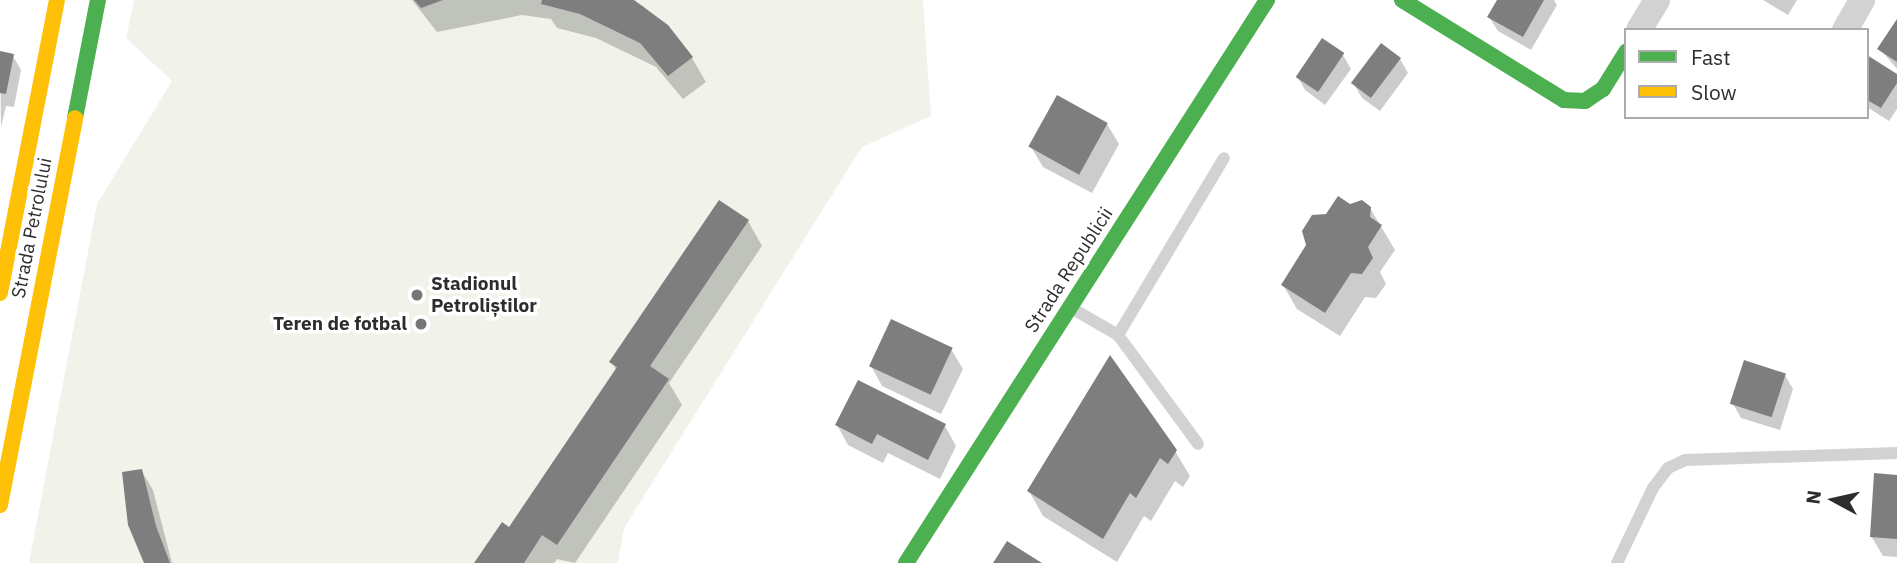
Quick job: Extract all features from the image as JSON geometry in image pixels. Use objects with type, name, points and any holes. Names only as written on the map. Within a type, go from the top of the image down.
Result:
[{"type":"street","name":"Strada Petrolului","points":[[0,505],[58,98],[57,0]]},
{"type":"street","name":"Strada Petrolului","points":[[0,293],[18,170],[58,98],[98,0]]},
{"type":"street","name":"Strada Republicii","points":[[906,563],[1267,0]]},
{"type":"street","points":[[1402,0],[1564,100],[1585,101],[1603,89],[1624,55]]},
{"type":"street","points":[[1640,28],[1657,0]]},
{"type":"street","points":[[1846,28],[1862,0]]},
{"type":"lane","points":[[1118,335],[1224,158]]},
{"type":"lane","points":[[1070,307],[1118,335],[1198,444]]},
{"type":"lane","points":[[1617,563],[1653,488],[1668,468],[1685,460],[1897,453]]},
{"type":"shaded area","name":"Stadionul Petroliștilor","points":[[134,0],[923,0],[931,116],[862,147],[624,528],[618,563],[29,563],[97,204],[172,81],[126,38]]},
{"type":"building","points":[[414,0],[443,0],[421,8]]},
{"type":"building","points":[[542,0],[634,0],[668,25],[693,57],[668,76],[640,43],[580,14],[541,4]]},
{"type":"building","points":[[1497,0],[1544,0],[1523,37],[1487,17]]},
{"type":"building","points":[[1897,19],[1897,62],[1877,49]]},
{"type":"building","points":[[1322,38],[1344,53],[1318,92],[1296,77]]},
{"type":"building","points":[[1381,43],[1401,58],[1371,98],[1351,83]]},
{"type":"building","points":[[0,51],[14,54],[6,94],[0,93]]},
{"type":"building","points":[[1869,56],[1897,74],[1897,83],[1881,108],[1869,101]]},
{"type":"building","points":[[1057,95],[1108,123],[1079,175],[1028,147]]},
{"type":"building","points":[[1338,196],[1350,204],[1362,200],[1371,207],[1370,217],[1382,225],[1368,247],[1373,258],[1362,274],[1351,273],[1325,313],[1281,285],[1306,245],[1302,231],[1312,215],[1326,214]]},
{"type":"building","points":[[719,200],[749,220],[650,366],[669,379],[557,545],[542,535],[524,563],[474,563],[502,522],[509,527],[617,367],[609,362]]},
{"type":"building","points":[[891,319],[953,348],[931,395],[869,366]]},
{"type":"building","points":[[1110,355],[1177,450],[1168,464],[1160,458],[1136,498],[1130,493],[1103,539],[1027,491]]},
{"type":"building","points":[[1744,360],[1786,374],[1772,417],[1730,404]]},
{"type":"building","points":[[858,380],[946,424],[928,460],[877,434],[872,444],[835,425]]},
{"type":"building","points":[[142,469],[156,526],[170,563],[144,563],[128,525],[122,472]]},
{"type":"building","points":[[1874,473],[1897,475],[1897,539],[1870,537]]},
{"type":"building","points":[[1007,541],[1042,563],[993,563]]},
{"type":"traffic: fast","points":[[75,118],[98,0]]},
{"type":"traffic: fast","points":[[906,563],[1267,0]]},
{"type":"traffic: fast","points":[[1402,0],[1564,100],[1585,101],[1603,89],[1624,55]]},
{"type":"traffic: slow","points":[[0,293],[57,0]]},
{"type":"traffic: slow","points":[[0,505],[75,118]]},
{"type":"place","name":"Stadionul Petroliștilor","points":[[417,295]]},
{"type":"place","name":"Teren de fotbal","points":[[421,324]]}]
